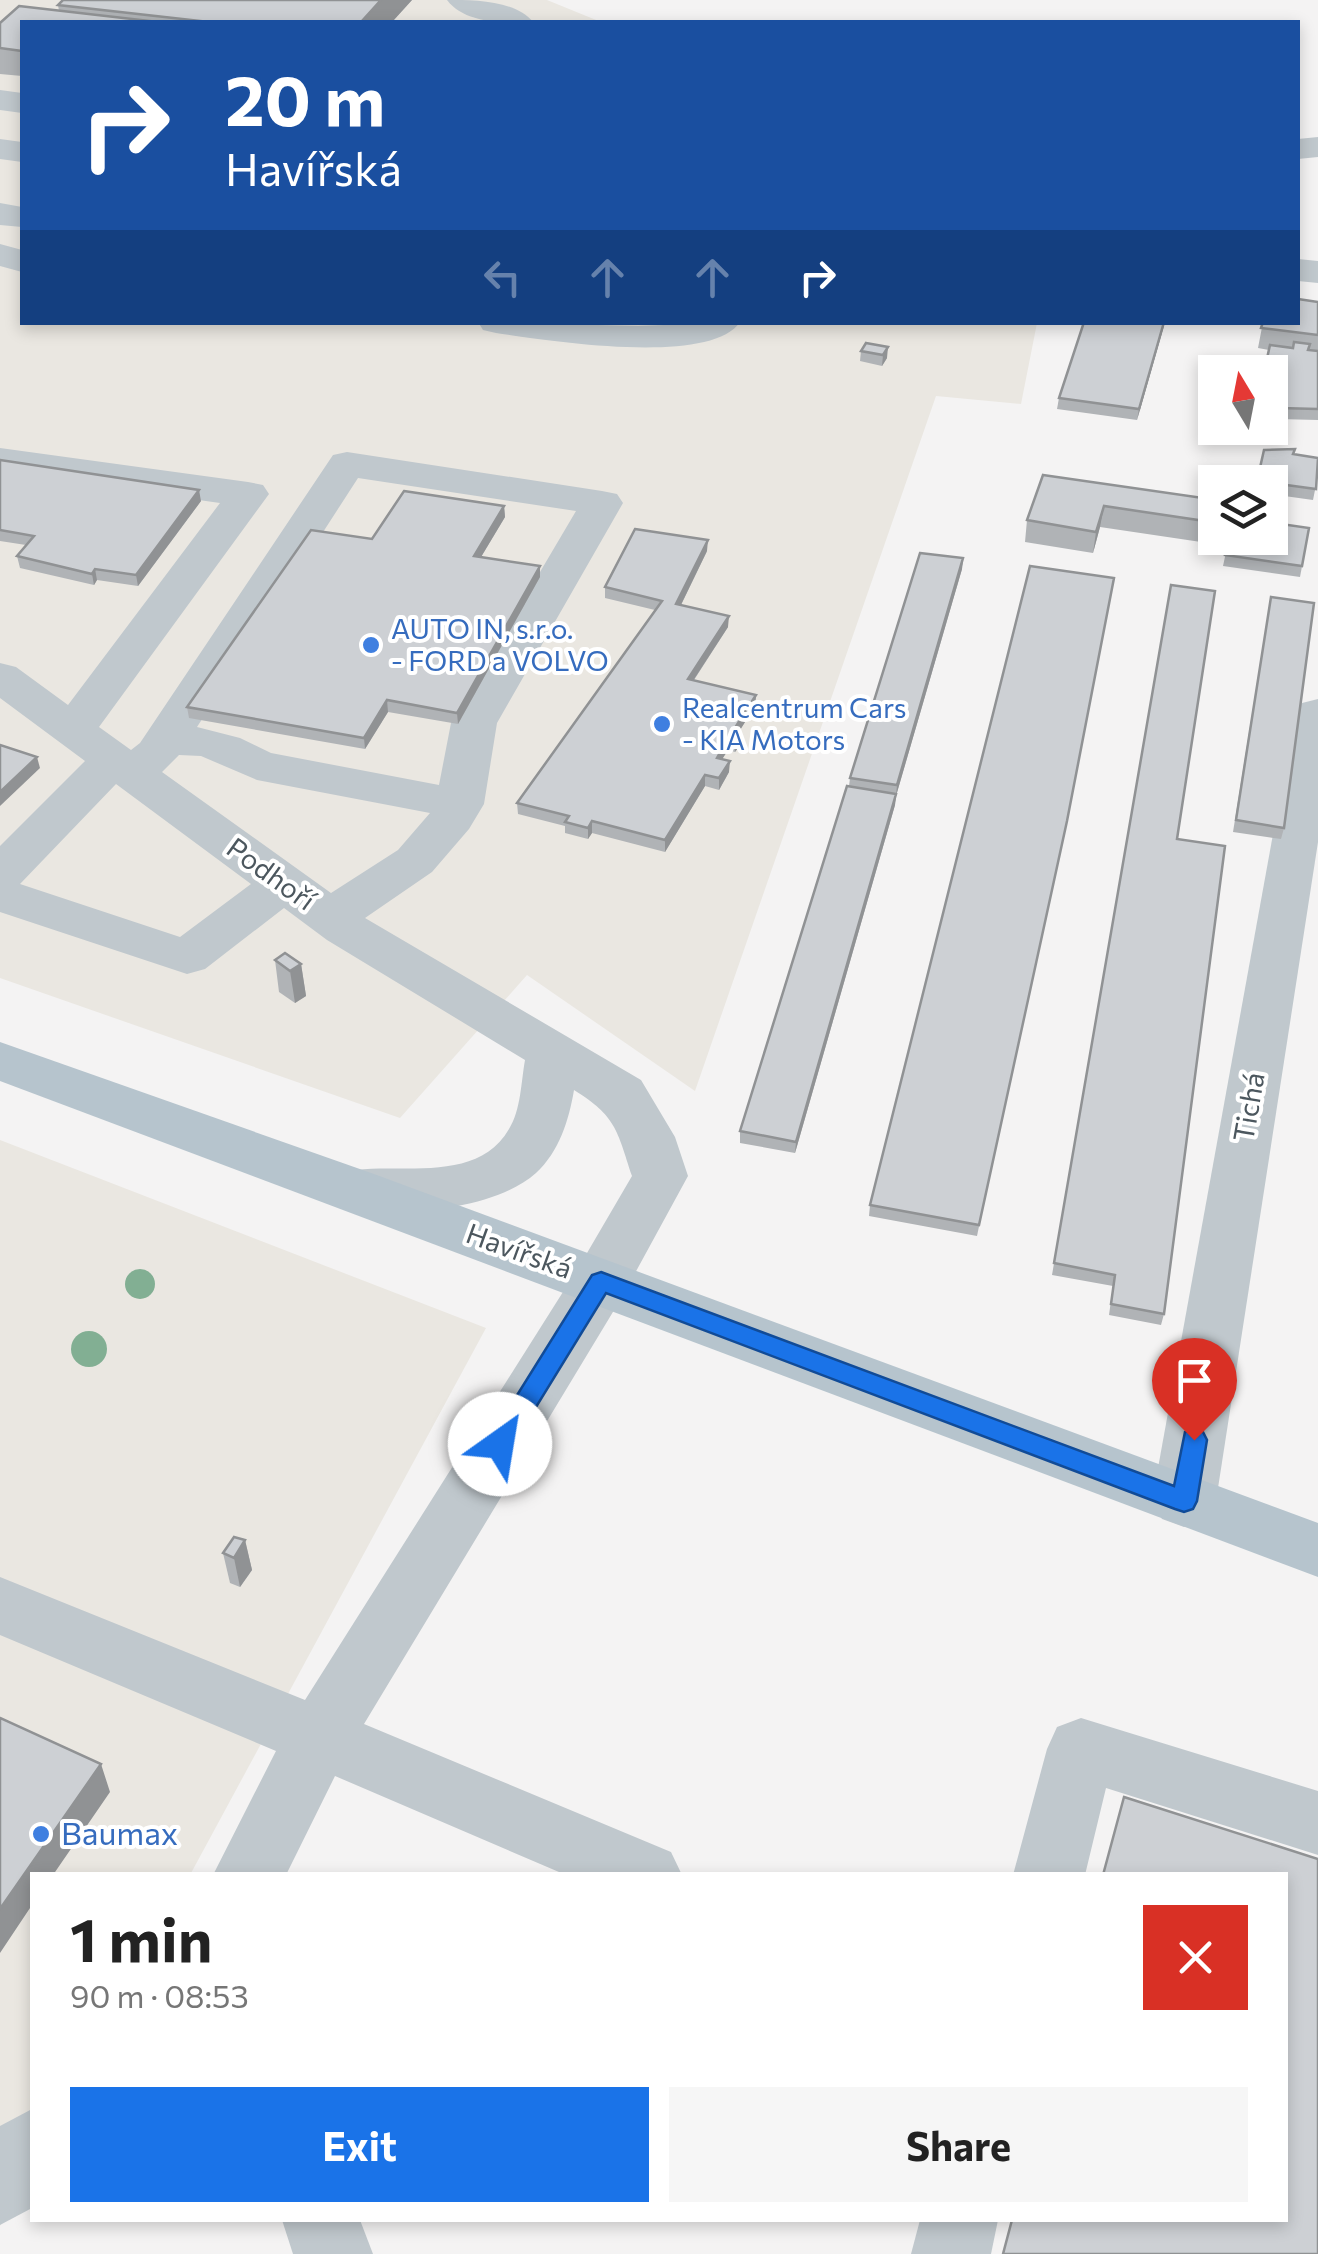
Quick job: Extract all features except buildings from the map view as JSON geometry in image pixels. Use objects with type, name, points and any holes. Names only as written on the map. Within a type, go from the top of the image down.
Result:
[{"type":"main road","name":"Havířská","points":[[0,1061],[354,1189],[1318,1550]]},
{"type":"street","points":[[462,0],[513,20]]},
{"type":"street","points":[[518,325],[627,340],[700,331],[715,325]]},
{"type":"street","points":[[0,460],[248,494],[121,751]]},
{"type":"street","points":[[0,875],[121,751],[347,464],[602,503],[474,724],[460,804],[445,829],[415,861],[330,917]]},
{"type":"street","name":"Podhoří","points":[[0,677],[121,751],[330,917],[622,1094],[647,1137],[660,1176],[601,1281]]},
{"type":"street","name":"Tichá","points":[[1184,1501],[1290,856],[1318,712]]},
{"type":"street","points":[[121,751],[197,738],[231,750],[256,765],[460,804]]},
{"type":"street","points":[[0,896],[187,956],[284,883]]},
{"type":"street","points":[[354,1189],[450,1187],[507,1171],[535,1136],[553,1054]]},
{"type":"street","points":[[251,1872],[319,1737],[601,1281]]},
{"type":"street","points":[[0,1604],[639,1872]]},
{"type":"street","points":[[1050,1872],[1081,1749],[1318,1823]]},
{"type":"street","points":[[0,2186],[30,2150]]},
{"type":"street","points":[[322,2222],[334,2254]]},
{"type":"street","points":[[950,2254],[959,2222]]},
{"type":"shaded area","points":[[0,0],[547,0],[596,20],[20,20],[20,325],[1037,325],[1021,404],[936,396],[695,1091],[527,975],[400,1118],[0,978]]},
{"type":"shaded area","points":[[0,1140],[486,1328],[192,1872],[30,1872],[30,2170],[0,2226]]},
{"type":"place","name":"AUTO IN, s.r.o. - FORD a VOLVO","points":[[371,645]]},
{"type":"place","name":"Realcentrum Cars - KIA Motors","points":[[662,724]]},
{"type":"place","name":"Baumax","points":[[41,1834]]},
{"type":"route","points":[[500,1444],[601,1281],[1184,1501],[1194,1440]]}]
